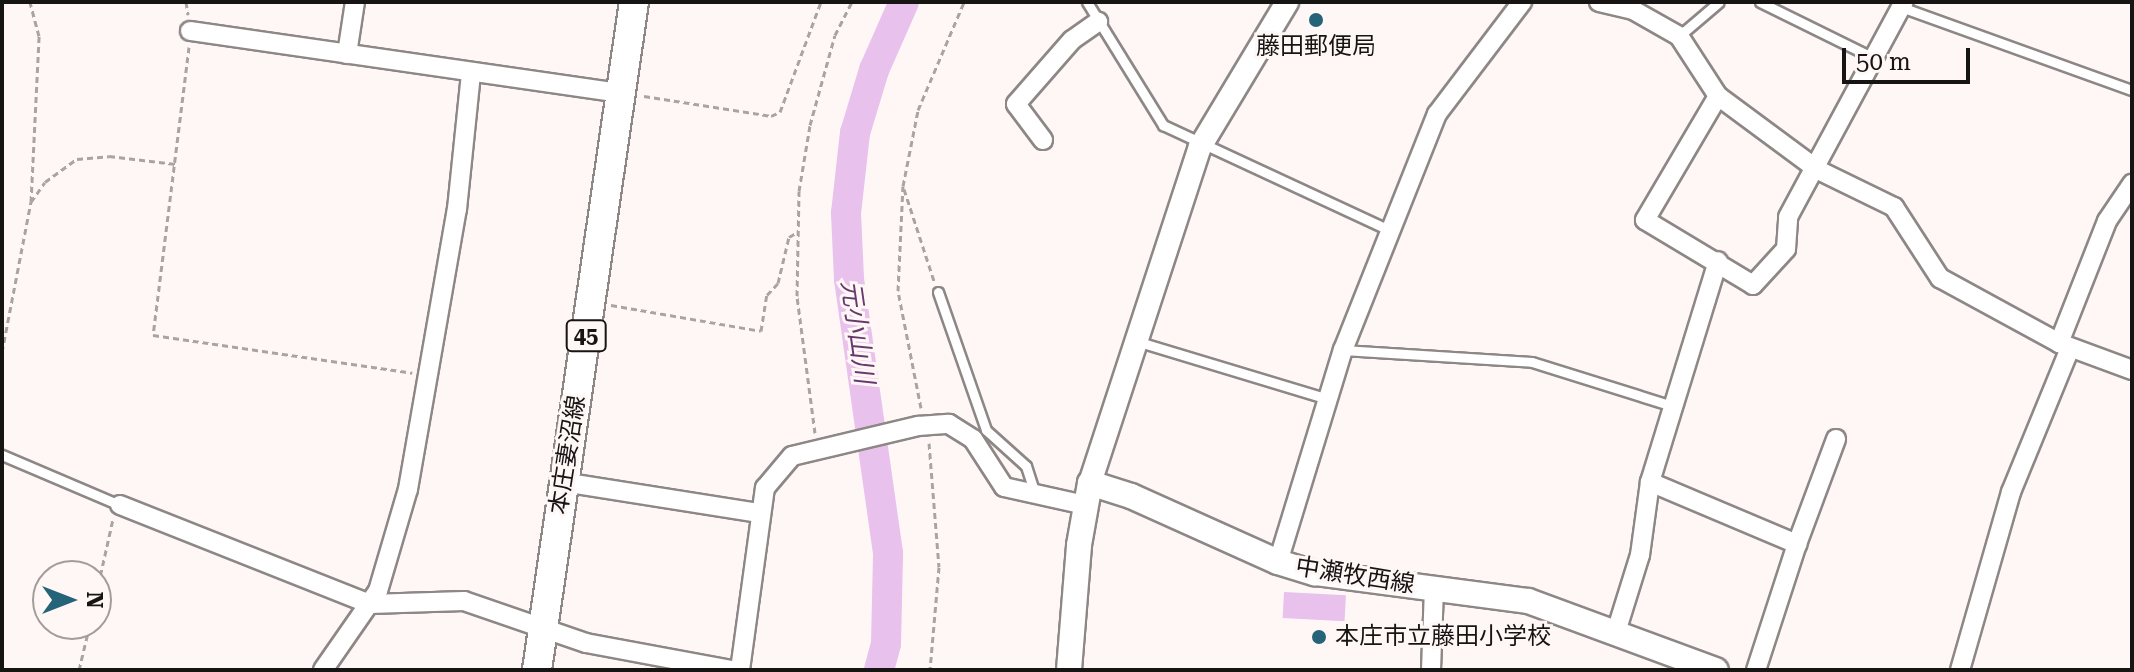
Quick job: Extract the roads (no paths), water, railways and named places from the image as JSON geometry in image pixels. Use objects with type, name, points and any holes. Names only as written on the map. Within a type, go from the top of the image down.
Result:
[{"type":"main road","name":"本庄妻沼線","points":[[537,670],[634,2]]},
{"type":"main road","name":"中瀬牧西線","points":[[1088,494],[1131,496],[1278,562],[1315,573],[1528,601],[1616,632],[1685,664],[1716,670]]},
{"type":"main road","points":[[1069,670],[1088,494]]},
{"type":"street","points":[[347,54],[355,2]]},
{"type":"street","points":[[740,670],[759,513],[765,488],[781,463],[820,448],[923,426],[949,424],[973,439],[990,472],[1004,487],[1035,497],[1088,494],[1200,147],[1287,2]]},
{"type":"street","points":[[1278,562],[1343,350],[1449,92],[1522,2]]},
{"type":"street","points":[[1599,2],[1636,6],[1679,36],[1718,96],[1818,170],[1904,215],[1940,278],[2064,345],[2132,370]]},
{"type":"street","points":[[1718,96],[1645,220],[1718,261],[1753,285],[1786,249],[1788,217],[1818,170],[1902,5]]},
{"type":"street","points":[[1043,140],[1016,104],[1072,40],[1098,22]]},
{"type":"street","points":[[190,31],[621,93]]},
{"type":"street","points":[[323,670],[370,604],[408,489],[431,376],[471,73]]},
{"type":"street","points":[[1960,670],[2011,492],[2107,221],[2132,184]]},
{"type":"street","points":[[1616,632],[1638,563],[1650,482],[1718,261]]},
{"type":"street","points":[[1756,670],[1797,544],[1836,439]]},
{"type":"street","points":[[563,482],[759,513]]},
{"type":"street","points":[[1650,482],[1797,544]]},
{"type":"street","points":[[120,505],[370,604],[448,599],[543,629],[664,661],[731,670]]},
{"type":"street","points":[[1431,670],[1434,589]]},
{"type":"lane","points":[[1087,2],[1163,125],[1200,147],[1392,231]]},
{"type":"lane","points":[[1679,36],[1719,2]]},
{"type":"lane","points":[[1760,2],[1876,59]]},
{"type":"lane","points":[[1902,5],[2132,90]]},
{"type":"lane","points":[[938,292],[986,430],[1026,466],[1035,497]]},
{"type":"lane","points":[[1136,341],[1328,399]]},
{"type":"lane","points":[[1343,350],[1532,362],[1672,406]]},
{"type":"lane","points":[[2,455],[120,505]]},
{"type":"waterway","name":"元小山川","points":[[879,670],[886,644],[888,553],[849,279],[846,213],[855,133],[874,70],[904,2]]},
{"type":"place","name":"藤田郵便局","points":[[1316,20]]},
{"type":"place","name":"本庄市立藤田小学校","points":[[1319,637]]}]
